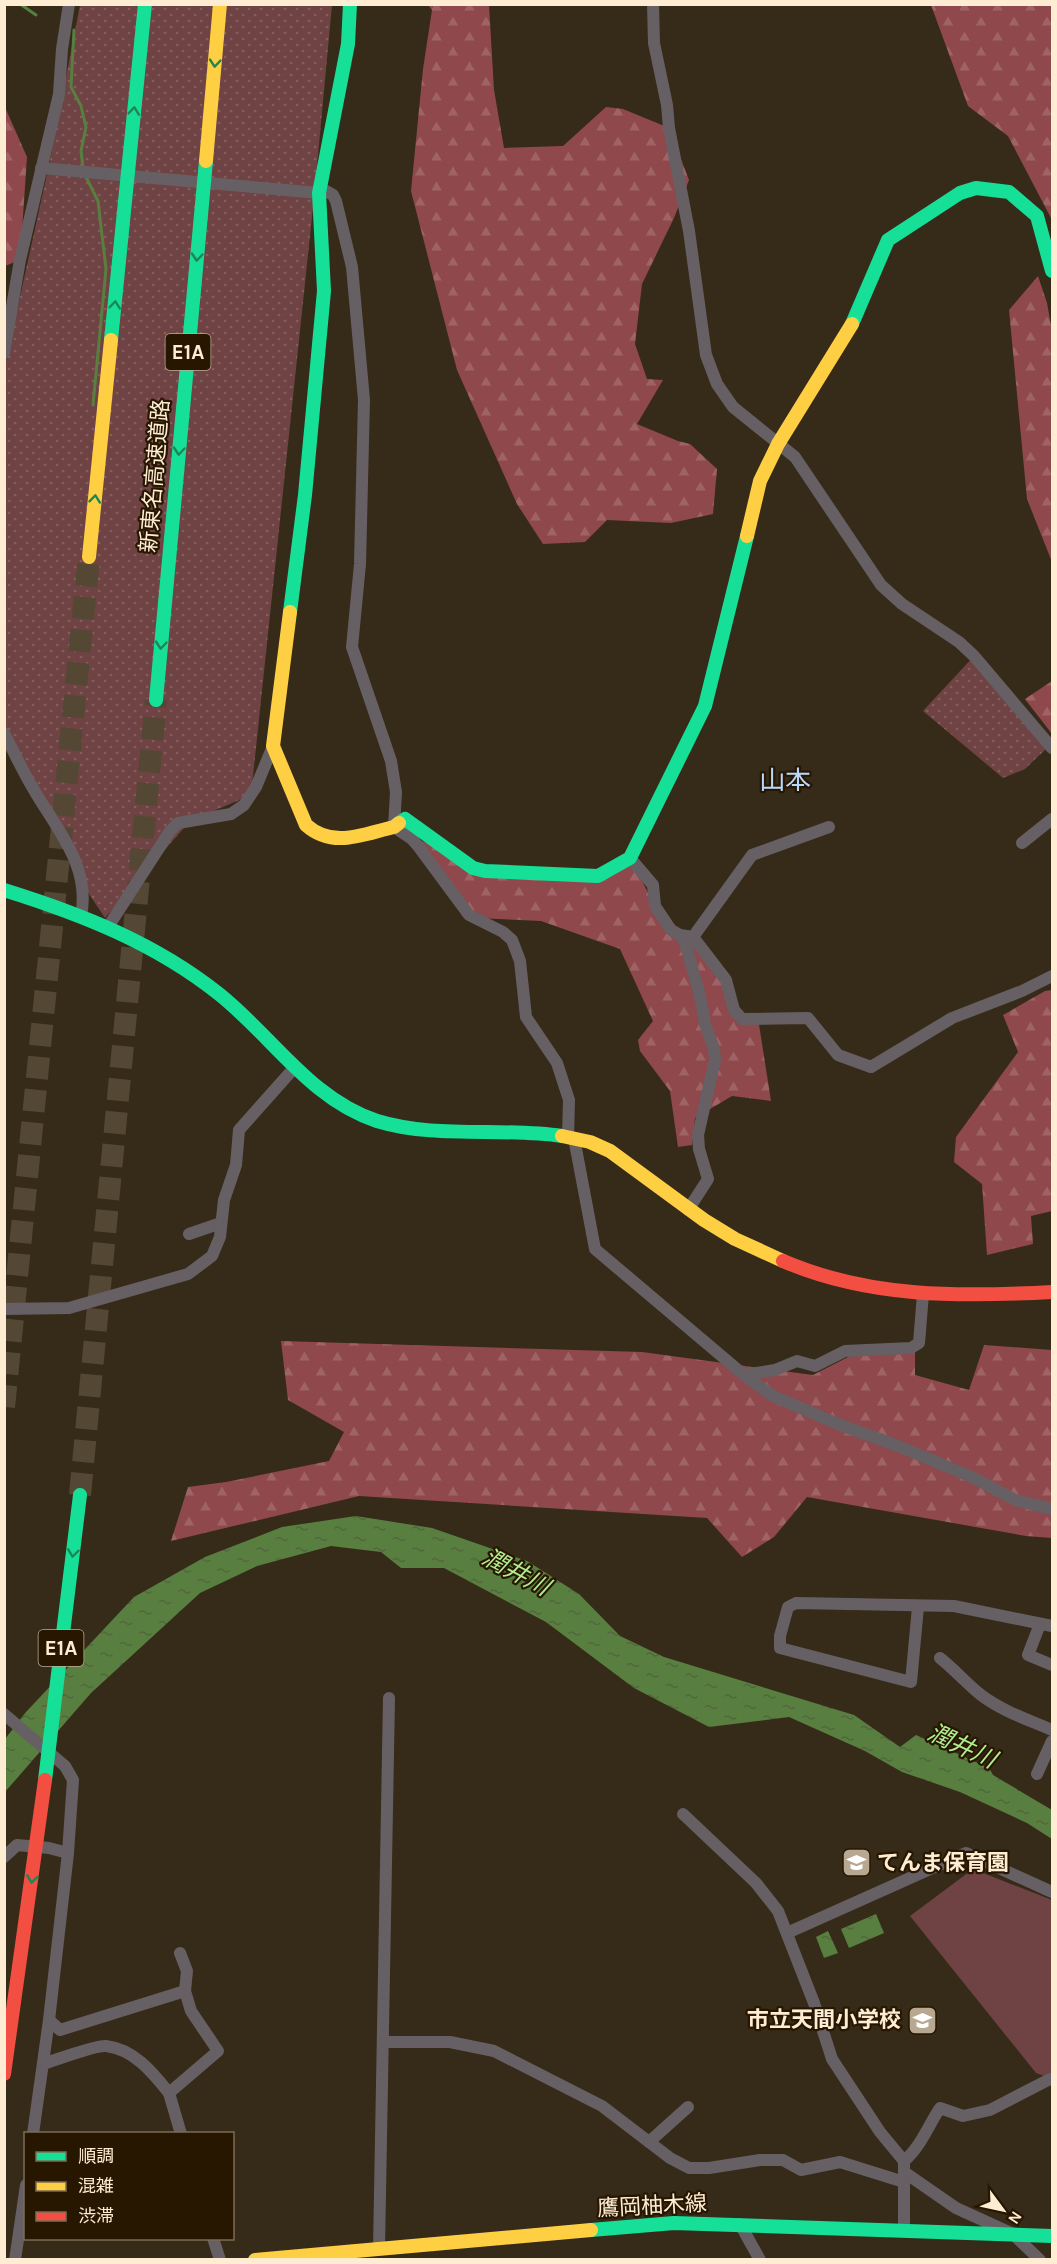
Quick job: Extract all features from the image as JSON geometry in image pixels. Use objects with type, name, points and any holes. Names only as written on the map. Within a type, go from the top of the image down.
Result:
[{"type":"main road","points":[[89,557],[145,4]]},
{"type":"main road","name":"新東名高速道路","points":[[156,700],[220,4]]},
{"type":"main road","points":[[350,4],[348,44],[319,193],[324,291],[305,495],[273,746],[306,825],[315,833],[327,838],[344,839],[394,827],[405,819],[473,868],[485,872],[598,876],[630,858],[705,706],[760,480],[778,444],[852,325],[888,240],[960,193],[976,188],[1008,192],[1037,216],[1053,271]]},
{"type":"main road","points":[[4,890],[81,916],[125,934],[214,989],[255,1025],[316,1088],[366,1117],[391,1124],[470,1131],[538,1132],[593,1143],[614,1154],[688,1210],[751,1248],[815,1274],[858,1286],[923,1294],[1053,1292]]},
{"type":"main road","name":"E1A","points":[[4,2074],[43,1800],[80,1495]]},
{"type":"main road","name":"鷹岡柚木線","points":[[255,2259],[665,2224],[740,2224],[1053,2236]]},
{"type":"street","points":[[4,353],[20,260],[59,94],[62,49],[69,4]]},
{"type":"street","points":[[653,4],[654,43],[689,231],[706,356],[717,384],[733,407],[795,457],[881,585],[902,603],[959,642],[1050,742]]},
{"type":"street","points":[[41,168],[319,193],[326,191],[333,195],[352,267],[364,400],[361,552],[352,648],[391,761],[396,792],[394,827],[412,839],[470,915],[503,932],[512,940],[520,961],[526,1017],[557,1063],[569,1100],[571,1138],[595,1249],[744,1375],[773,1396],[974,1478],[1015,1500],[1053,1509]]},
{"type":"street","points":[[4,733],[33,790],[66,839],[76,860],[82,887],[81,916]]},
{"type":"street","points":[[108,927],[170,831],[178,823],[231,814],[244,805],[256,787],[273,746]]},
{"type":"street","points":[[1022,843],[1053,819]]},
{"type":"street","points":[[693,937],[752,855],[829,827]]},
{"type":"street","points":[[630,858],[653,885],[658,913],[685,942],[715,1060],[698,1135],[699,1149],[708,1179],[688,1210]]},
{"type":"street","points":[[680,935],[693,937],[726,980],[734,1010],[742,1019],[808,1017],[838,1055],[871,1067],[952,1018],[1022,991],[1053,976]]},
{"type":"street","points":[[4,1309],[69,1308],[188,1274],[212,1257],[220,1236],[224,1200],[236,1165],[239,1130],[295,1067]]},
{"type":"street","points":[[189,1234],[221,1223]]},
{"type":"street","points":[[744,1375],[775,1370],[797,1360],[815,1366],[845,1351],[911,1348],[919,1343],[923,1294]]},
{"type":"street","points":[[918,1607],[911,1682],[780,1648],[780,1636],[788,1607],[796,1603],[954,1606],[1046,1625],[1028,1655],[1053,1665]]},
{"type":"street","points":[[940,1658],[959,1673],[980,1695],[1053,1730]]},
{"type":"street","points":[[379,2249],[389,1698]]},
{"type":"street","points":[[8,1717],[65,1766],[73,1780],[68,1853],[49,2020],[33,2132]]},
{"type":"street","points":[[1036,1774],[1053,1741]]},
{"type":"street","points":[[683,1814],[756,1883],[778,1911],[832,2059],[904,2172],[956,2208],[1012,2234],[1040,2259]]},
{"type":"street","points":[[4,1857],[17,1845],[50,1848],[68,1853]]},
{"type":"street","points":[[787,1933],[966,1853],[1053,1892]]},
{"type":"street","points":[[169,2093],[218,2051],[191,2011],[185,1991],[187,1971],[180,1953]]},
{"type":"street","points":[[49,2020],[60,2030],[185,1991]]},
{"type":"street","points":[[383,2042],[450,2042],[494,2051],[602,2106],[670,2158],[689,2168],[709,2168],[760,2160],[783,2160],[801,2170],[840,2162],[904,2172]]},
{"type":"street","points":[[43,2064],[104,2045],[120,2049],[146,2065],[169,2093],[181,2132]]},
{"type":"street","points":[[904,2230],[904,2172],[928,2126],[940,2109],[963,2116],[990,2110],[1053,2078]]},
{"type":"street","points":[[649,2142],[688,2107]]},
{"type":"street","points":[[15,2259],[24,2198]]},
{"type":"street","points":[[740,2224],[760,2259]]},
{"type":"street","points":[[214,2240],[220,2259]]},
{"type":"shaded area","points":[[80,5],[332,5],[251,795],[190,821],[105,918],[89,894],[5,731],[5,365],[49,165]]},
{"type":"shaded area","points":[[974,656],[1048,747],[1025,769],[1003,778],[923,711]]},
{"type":"shaded area","points":[[973,1869],[1052,1900],[1052,2071],[1044,2076],[1036,2073],[910,1916]]},
{"type":"green space","points":[[428,5],[489,5],[494,90],[504,148],[563,146],[606,107],[623,109],[669,128],[689,180],[674,218],[642,284],[635,344],[647,379],[663,380],[637,424],[690,444],[717,469],[713,514],[671,523],[607,520],[585,542],[543,544],[517,504],[457,370],[411,191],[423,69],[432,10]]},
{"type":"green space","points":[[931,5],[1052,5],[1052,220],[1008,136],[968,106]]},
{"type":"green space","points":[[4,105],[27,157],[20,260],[5,266]]},
{"type":"green space","points":[[1038,276],[1047,303],[1052,331],[1052,562],[1027,499],[1009,310]]},
{"type":"green space","points":[[1052,681],[1052,734],[1025,699]]},
{"type":"green space","points":[[399,830],[486,871],[598,876],[630,858],[655,906],[709,958],[742,1019],[758,1018],[771,1101],[732,1096],[695,1118],[692,1145],[678,1147],[670,1091],[640,1051],[638,1040],[653,1021],[620,949],[541,921],[476,918]]},
{"type":"green space","points":[[1052,990],[1052,1211],[1031,1216],[1033,1244],[987,1255],[982,1184],[954,1162],[956,1137],[1018,1052],[1003,1015],[1045,991]]},
{"type":"green space","points":[[281,1341],[642,1352],[813,1375],[852,1355],[915,1348],[915,1375],[969,1390],[984,1345],[1052,1350],[1052,1538],[1026,1536],[807,1497],[774,1537],[742,1557],[707,1518],[359,1496],[171,1541],[188,1487],[226,1482],[329,1461],[344,1432],[288,1400]]},
{"type":"water","name":"潤井川","points":[[356,1516],[432,1528],[527,1561],[579,1594],[620,1636],[664,1657],[854,1715],[900,1747],[916,1735],[989,1768],[993,1775],[1052,1810],[1052,1839],[1027,1823],[960,1792],[902,1772],[865,1751],[789,1717],[709,1727],[634,1688],[546,1622],[444,1568],[401,1568],[381,1552],[331,1546],[257,1566],[200,1593],[91,1693],[5,1792],[5,1739],[26,1712],[134,1597],[205,1557],[282,1527]]},
{"type":"water","points":[[876,1914],[884,1933],[849,1948],[841,1929]]},
{"type":"water","points":[[828,1931],[838,1953],[824,1958],[816,1937]]},
{"type":"waterway","points":[[20,4],[36,15]]},
{"type":"waterway","points":[[74,30],[71,87],[81,106],[86,127],[81,151],[83,168]]},
{"type":"waterway","points":[[86,177],[98,201],[106,269],[93,405]]},
{"type":"tunnel","points":[[4,1407],[89,557]]},
{"type":"tunnel","points":[[80,1495],[156,700]]},
{"type":"traffic: fast","points":[[111,340],[145,4]]},
{"type":"traffic: fast","points":[[290,612],[305,495],[324,291],[319,193],[348,44],[350,4]]},
{"type":"traffic: fast","points":[[156,700],[206,161]]},
{"type":"traffic: fast","points":[[852,324],[888,240],[960,193],[976,188],[1009,192],[1037,216],[1052,271]]},
{"type":"traffic: fast","points":[[399,823],[405,819],[473,868],[485,871],[598,876],[630,858],[705,706],[747,536]]},
{"type":"traffic: fast","points":[[4,890],[61,909],[116,932],[195,976],[238,1011],[312,1082],[353,1111],[377,1121],[422,1130],[516,1132],[562,1136]]},
{"type":"traffic: fast","points":[[45,1780],[80,1495]]},
{"type":"traffic: fast","points":[[591,2230],[674,2223],[1052,2236]]},
{"type":"traffic: slow","points":[[206,161],[220,4]]},
{"type":"traffic: slow","points":[[747,536],[760,481],[778,444],[852,324]]},
{"type":"traffic: slow","points":[[89,557],[111,340]]},
{"type":"traffic: slow","points":[[290,612],[273,746],[306,825],[327,836],[348,838],[394,827],[399,823]]},
{"type":"traffic: slow","points":[[562,1136],[590,1142],[610,1151],[704,1220],[735,1239],[783,1261]]},
{"type":"traffic: slow","points":[[255,2260],[591,2230]]},
{"type":"traffic: jam","points":[[783,1261],[848,1282],[915,1292],[949,1294],[1052,1292]]},
{"type":"traffic: jam","points":[[4,2074],[45,1780]]},
{"type":"place","name":"てんま保育園","points":[[856,1863]]},
{"type":"place","name":"市立天間小学校","points":[[922,2020]]},
{"type":"district","name":"山本","points":[[785,780]]}]
